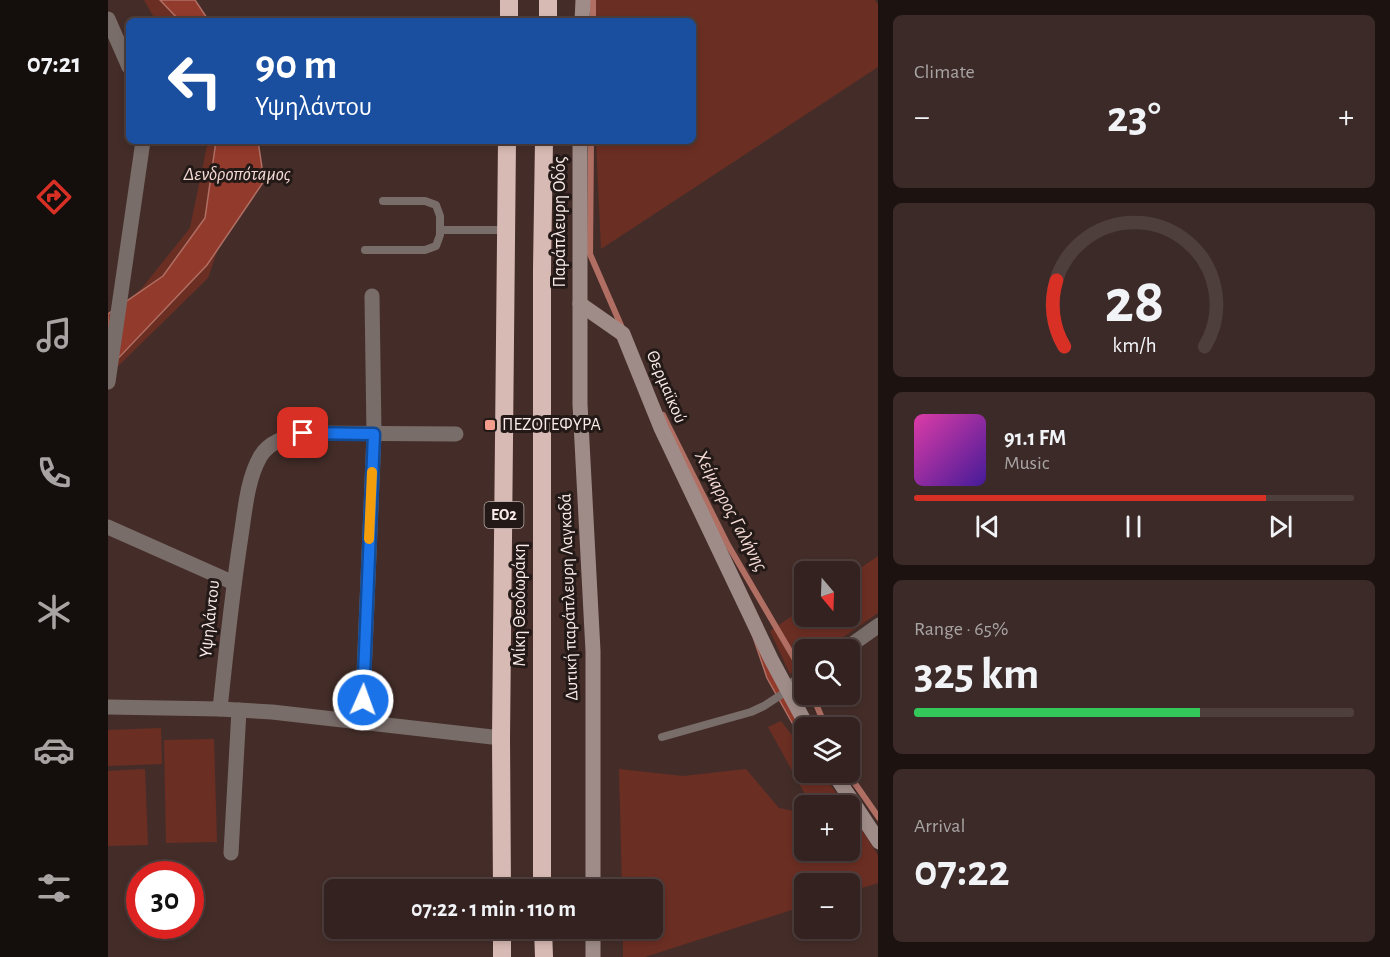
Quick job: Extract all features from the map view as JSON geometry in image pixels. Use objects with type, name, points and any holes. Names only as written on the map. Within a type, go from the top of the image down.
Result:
[{"type":"highway","points":[[509,0],[509,18]]},
{"type":"highway","points":[[548,0],[548,18]]},
{"type":"highway","name":"Μίκη Θεοδωράκη","points":[[502,879],[501,738],[507,144]]},
{"type":"highway","name":"Μίκη Θεοδωράκη","points":[[542,879],[544,144]]},
{"type":"highway","points":[[502,939],[502,957]]},
{"type":"highway","points":[[543,939],[544,957]]},
{"type":"street","points":[[582,18],[583,0]]},
{"type":"street","points":[[108,19],[126,60]]},
{"type":"street","points":[[108,382],[143,144]]},
{"type":"street","name":"Παράπλευρη Οδός","points":[[580,144],[580,304]]},
{"type":"street","points":[[362,722],[374,434],[372,296]]},
{"type":"street","name":"Θερμαϊκού","points":[[580,304],[623,334],[661,428],[787,691],[802,717]]},
{"type":"street","name":"Δυτική παράπλευρη Λαγκαδά","points":[[580,304],[580,404],[593,651],[593,879]]},
{"type":"street","name":"Υψηλάντου","points":[[220,709],[234,583],[252,477],[261,456],[269,446],[289,436],[303,433],[456,434]]},
{"type":"street","points":[[108,527],[234,583]]},
{"type":"street","points":[[859,639],[878,626]]},
{"type":"street","points":[[787,691],[794,685]]},
{"type":"street","points":[[108,707],[239,710],[501,738]]},
{"type":"street","points":[[231,853],[239,710]]},
{"type":"street","points":[[840,783],[878,840]]},
{"type":"street","points":[[593,939],[593,957]]},
{"type":"lane","points":[[365,250],[431,249],[439,241],[439,210],[431,202],[383,201]]},
{"type":"lane","points":[[440,230],[506,230]]},
{"type":"lane","points":[[662,737],[751,712],[787,691]]},
{"type":"shaded area","points":[[144,0],[195,0],[204,18],[154,18]]},
{"type":"shaded area","points":[[593,0],[875,0],[878,4],[878,67],[601,249],[596,144],[696,144],[696,18],[594,18]]},
{"type":"shaded area","name":"Δενδροπόταμος","points":[[207,144],[244,144],[244,174],[208,278],[108,376],[108,318],[142,288],[190,228]]},
{"type":"shaded area","points":[[878,556],[878,613],[860,625],[860,568]]},
{"type":"shaded area","points":[[794,615],[794,627],[858,627],[840,639],[794,639],[794,671],[790,674],[770,631]]},
{"type":"shaded area","points":[[781,721],[794,738],[794,774],[768,727]]},
{"type":"shaded area","points":[[161,728],[162,764],[108,766],[108,730]]},
{"type":"shaded area","points":[[214,739],[217,842],[166,843],[164,740]]},
{"type":"shaded area","points":[[145,769],[148,845],[108,846],[108,771]]},
{"type":"shaded area","points":[[619,769],[683,776],[746,769],[779,808],[794,811],[794,861],[860,861],[860,827],[878,855],[878,883],[860,889],[860,873],[794,873],[794,909],[645,957],[623,957],[623,939],[663,939],[663,879],[622,879]]},
{"type":"shaded area","points":[[799,783],[829,783],[838,795],[805,795]]},
{"type":"water","points":[[160,0],[195,0],[207,18],[177,18]]},
{"type":"water","name":"Δενδροπόταμος","points":[[216,144],[258,144],[264,181],[207,265],[108,369],[108,314],[163,276],[205,218]]},
{"type":"water","points":[[746,616],[798,717],[794,717],[794,726],[767,678]]},
{"type":"waterway","points":[[593,0],[593,18]]},
{"type":"waterway","points":[[591,144],[590,254],[623,330]]},
{"type":"waterway","name":"Χείμαρρος Γαλήνης","points":[[663,415],[728,545],[794,658]]},
{"type":"waterway","name":"Χείμαρρος Γαλήνης","points":[[817,705],[821,717]]},
{"type":"waterway","name":"Χείμαρρος Γαλήνης","points":[[855,783],[878,817]]},
{"type":"slow traffic","points":[[369,539],[372,472]]},
{"type":"place","name":"ΠΕΖΟΓΕΦΥΡΑ","points":[[490,425]]},
{"type":"route","points":[[303,433],[374,434],[363,700]]}]
